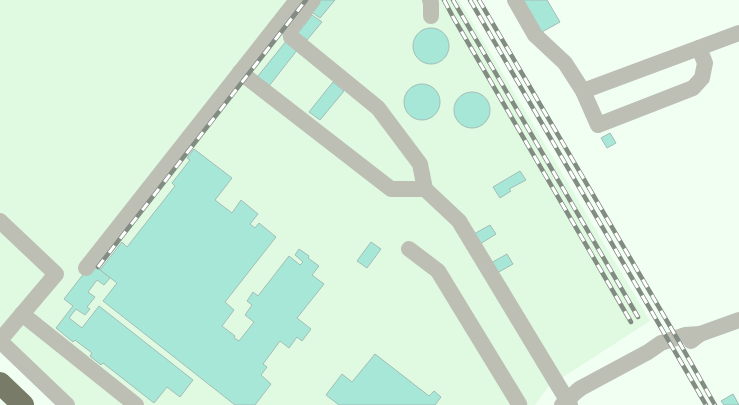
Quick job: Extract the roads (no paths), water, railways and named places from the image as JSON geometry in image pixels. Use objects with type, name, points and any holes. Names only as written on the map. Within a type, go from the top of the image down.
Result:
[{"type":"highway","points":[[0,383],[20,404]]},
{"type":"street","points":[[86,268],[297,0]]},
{"type":"street","points":[[313,0],[290,30],[291,37],[378,108],[420,164],[425,189],[459,221],[567,403],[581,388],[648,352],[664,351],[688,343],[700,334],[739,320]]},
{"type":"street","points":[[430,0],[431,16]]},
{"type":"street","points":[[515,0],[535,35],[565,63],[583,91],[598,125],[693,88],[702,78],[705,63],[699,48]]},
{"type":"street","points":[[583,91],[739,33]]},
{"type":"street","points":[[240,72],[391,189],[425,189]]},
{"type":"street","points":[[0,221],[56,274],[0,341],[67,405]]},
{"type":"street","points":[[409,249],[438,271],[519,404],[518,405]]},
{"type":"street","points":[[22,314],[136,405]]},
{"type":"railway","points":[[98,267],[306,0]]},
{"type":"railway","points":[[444,0],[631,322]]},
{"type":"railway","points":[[453,0],[638,317]]},
{"type":"railway","points":[[470,0],[706,405]]},
{"type":"railway","points":[[479,0],[715,405]]}]
